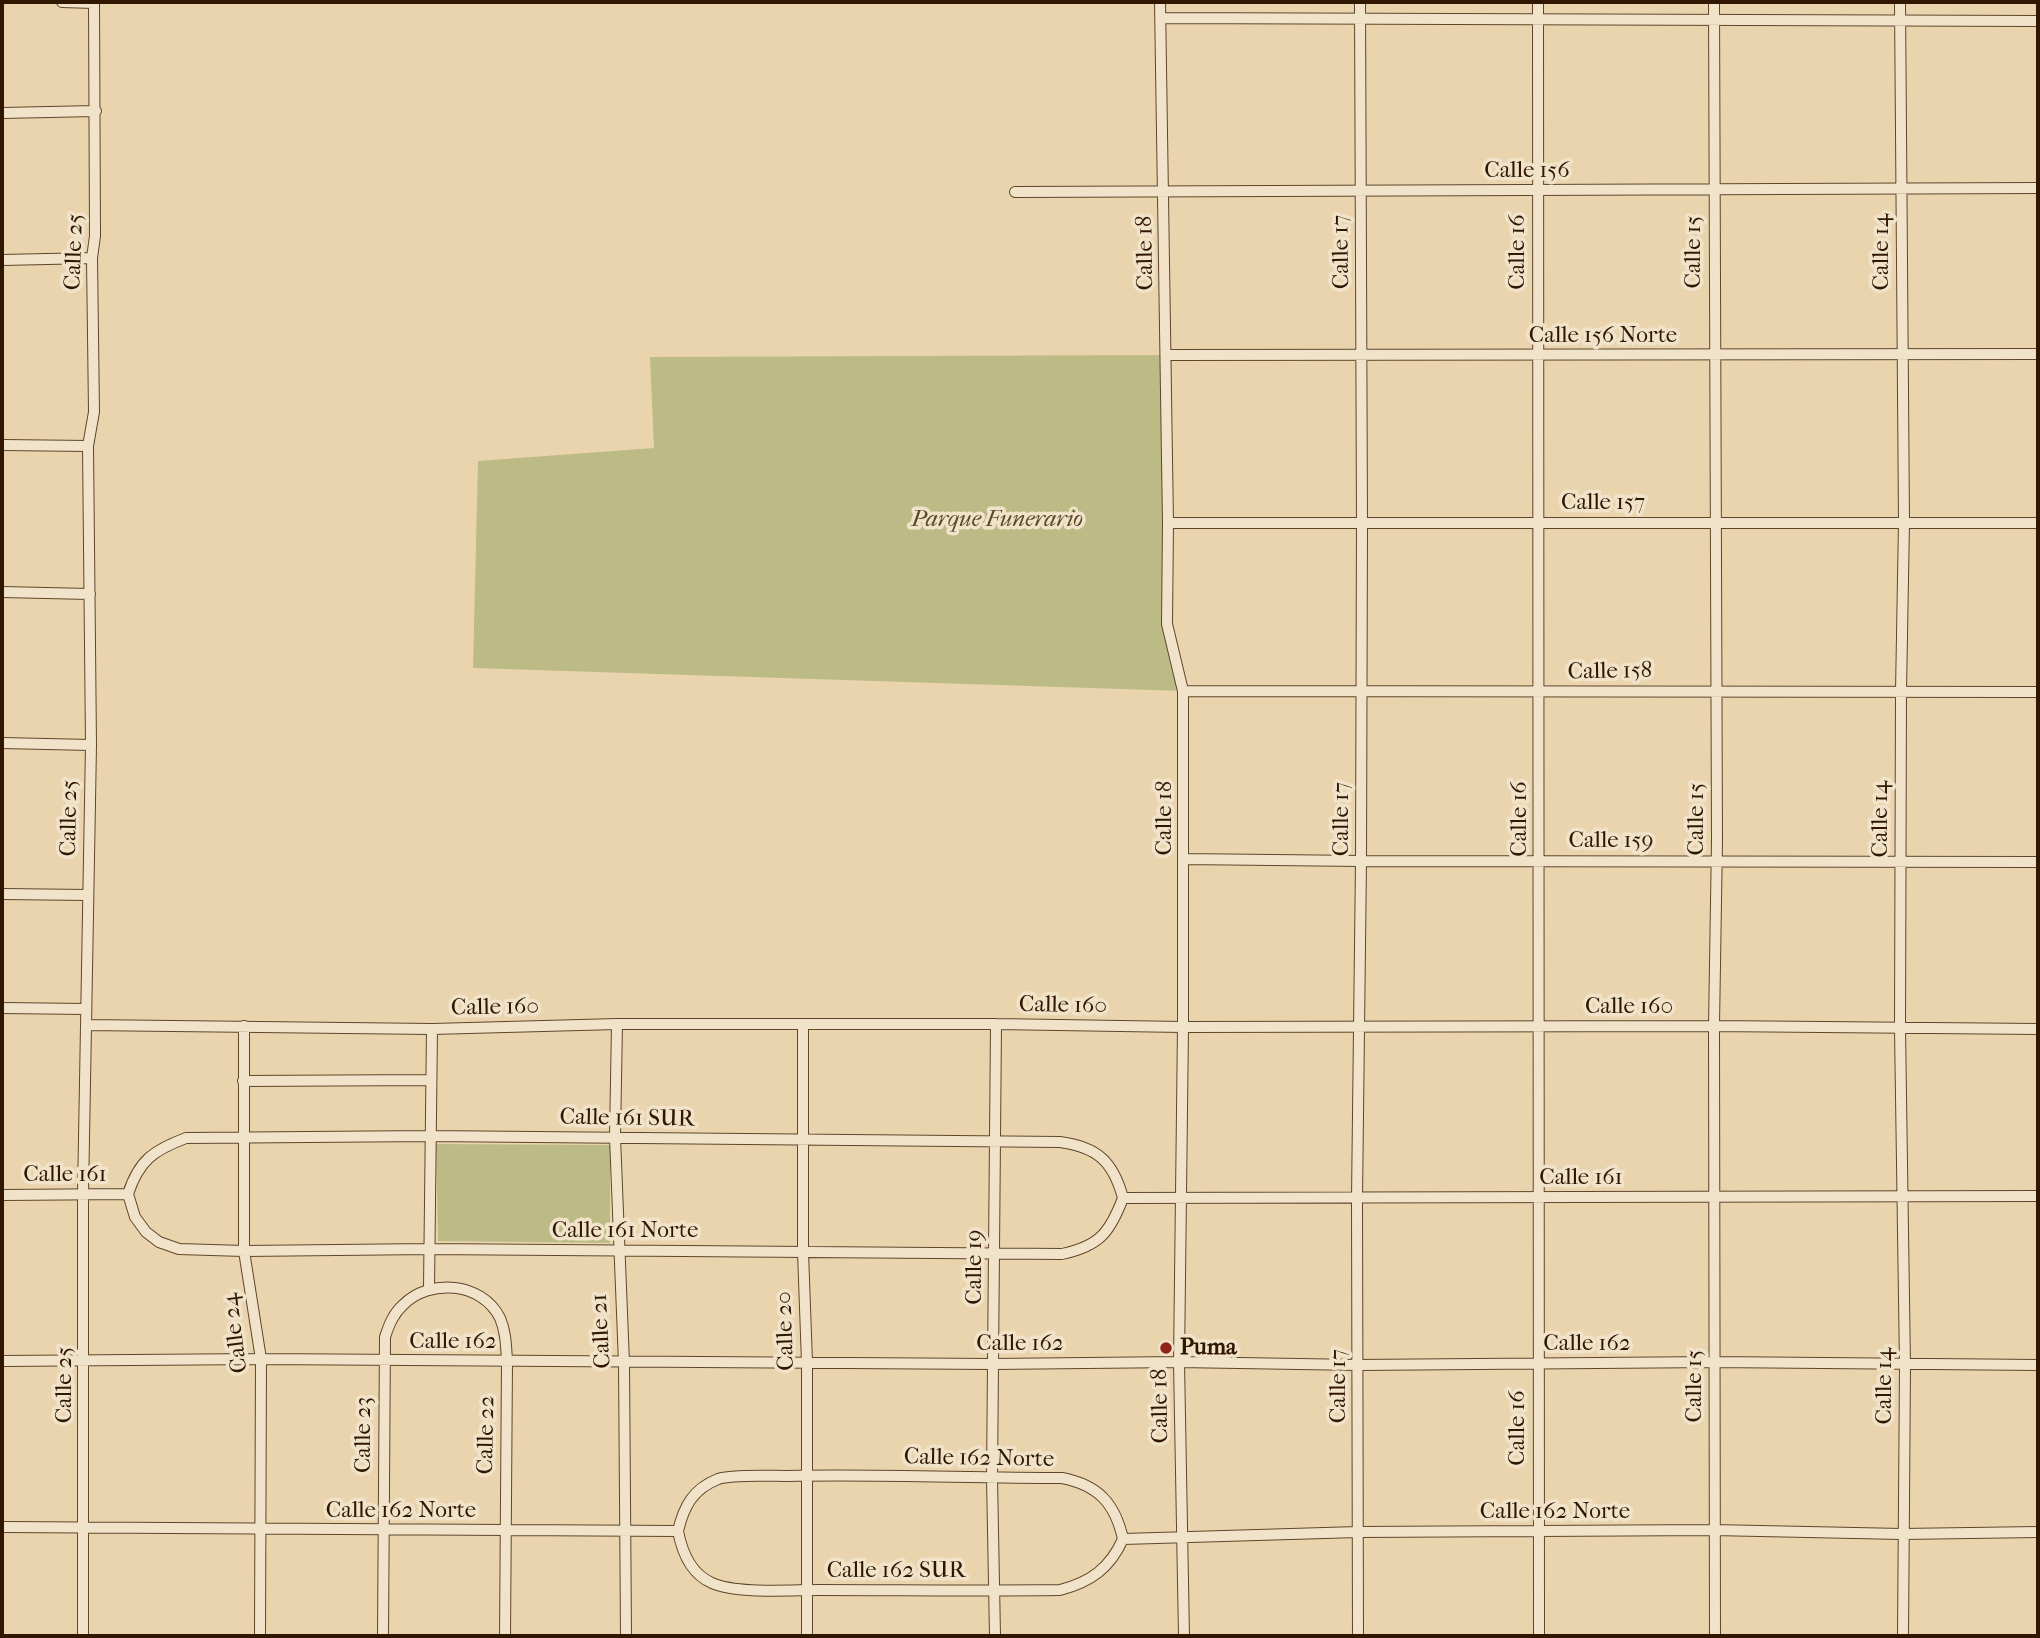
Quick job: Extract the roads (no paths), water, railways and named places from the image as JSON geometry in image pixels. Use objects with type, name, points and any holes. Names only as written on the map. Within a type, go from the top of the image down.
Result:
[{"type":"street","points":[[62,2],[94,2]]},
{"type":"street","name":"Calle 25","points":[[83,1636],[83,1194],[91,745],[88,446],[94,412],[94,2]]},
{"type":"street","name":"Calle 18","points":[[1160,2],[1167,355],[1167,624],[1183,691],[1184,1027],[1179,1362],[1184,1636]]},
{"type":"street","name":"Calle 17","points":[[1358,1636],[1357,1198],[1362,523],[1360,2]]},
{"type":"street","name":"Calle 16","points":[[1538,2],[1539,1636]]},
{"type":"street","name":"Calle 15","points":[[1714,2],[1715,1636]]},
{"type":"street","name":"Calle 14","points":[[1900,2],[1904,522],[1900,692],[1900,1196],[1905,1365],[1903,1636]]},
{"type":"street","points":[[1160,18],[1538,21],[2038,20]]},
{"type":"street","points":[[2,113],[96,111]]},
{"type":"street","name":"Calle 156","points":[[1015,192],[2038,187]]},
{"type":"street","points":[[2,260],[92,258]]},
{"type":"street","name":"Calle 156 Norte","points":[[1167,355],[1713,355],[1902,352],[2038,354]]},
{"type":"street","points":[[2,445],[88,446]]},
{"type":"street","name":"Calle 157","points":[[1168,523],[2038,523]]},
{"type":"street","points":[[2,592],[90,594]]},
{"type":"street","name":"Calle 158","points":[[1183,691],[2038,692]]},
{"type":"street","points":[[2,743],[91,745]]},
{"type":"street","name":"Calle 159","points":[[1184,859],[2038,862]]},
{"type":"street","points":[[2,894],[88,895]]},
{"type":"street","points":[[2,1008],[86,1009]]},
{"type":"street","name":"Calle 160","points":[[86,1025],[432,1029],[617,1024],[996,1024],[2038,1029]]},
{"type":"street","name":"Calle 21","points":[[617,1024],[615,1137],[624,1363],[626,1636]]},
{"type":"street","name":"Calle 19","points":[[995,1636],[992,1478],[996,1024]]},
{"type":"street","name":"Calle 24","points":[[244,1026],[244,1251],[261,1359],[260,1636]]},
{"type":"street","name":"Calle 20","points":[[803,1026],[807,1636]]},
{"type":"street","points":[[429,1288],[432,1029]]},
{"type":"street","points":[[243,1081],[431,1080]]},
{"type":"street","name":"Calle 161 SUR","points":[[128,1194],[134,1177],[146,1159],[166,1145],[187,1138],[430,1136],[1060,1142],[1081,1145],[1096,1152],[1111,1170],[1123,1198]]},
{"type":"street","name":"Calle 161","points":[[2,1195],[128,1194]]},
{"type":"street","name":"Calle 161 Norte","points":[[128,1194],[135,1217],[146,1232],[159,1242],[179,1249],[244,1251],[429,1249],[1062,1254],[1081,1250],[1099,1240],[1111,1227],[1123,1198]]},
{"type":"street","name":"Calle 161","points":[[1123,1198],[2038,1196]]},
{"type":"street","name":"Calle 23","points":[[383,1636],[385,1337],[391,1321],[402,1306],[429,1288]]},
{"type":"street","name":"Calle 22","points":[[429,1288],[473,1292],[486,1300],[499,1316],[505,1333],[506,1636]]},
{"type":"street","name":"Calle 162","points":[[2,1361],[261,1359],[624,1363],[1179,1362],[1358,1365],[1715,1362],[2038,1365]]},
{"type":"street","name":"Calle 162 Norte","points":[[2,1527],[678,1531],[683,1509],[690,1498],[702,1487],[721,1478],[807,1476],[1062,1478],[1079,1481],[1097,1490],[1109,1503],[1119,1521],[1123,1539],[1358,1532],[2038,1532]]},
{"type":"street","name":"Calle 162 SUR","points":[[678,1531],[681,1548],[691,1566],[708,1582],[725,1588],[806,1590],[1060,1590],[1080,1585],[1106,1567],[1123,1539]]},
{"type":"place","name":"Puma","points":[[1166,1348]]},
{"type":"park label","name":"Parque Funerario","points":[[997,520]]}]
